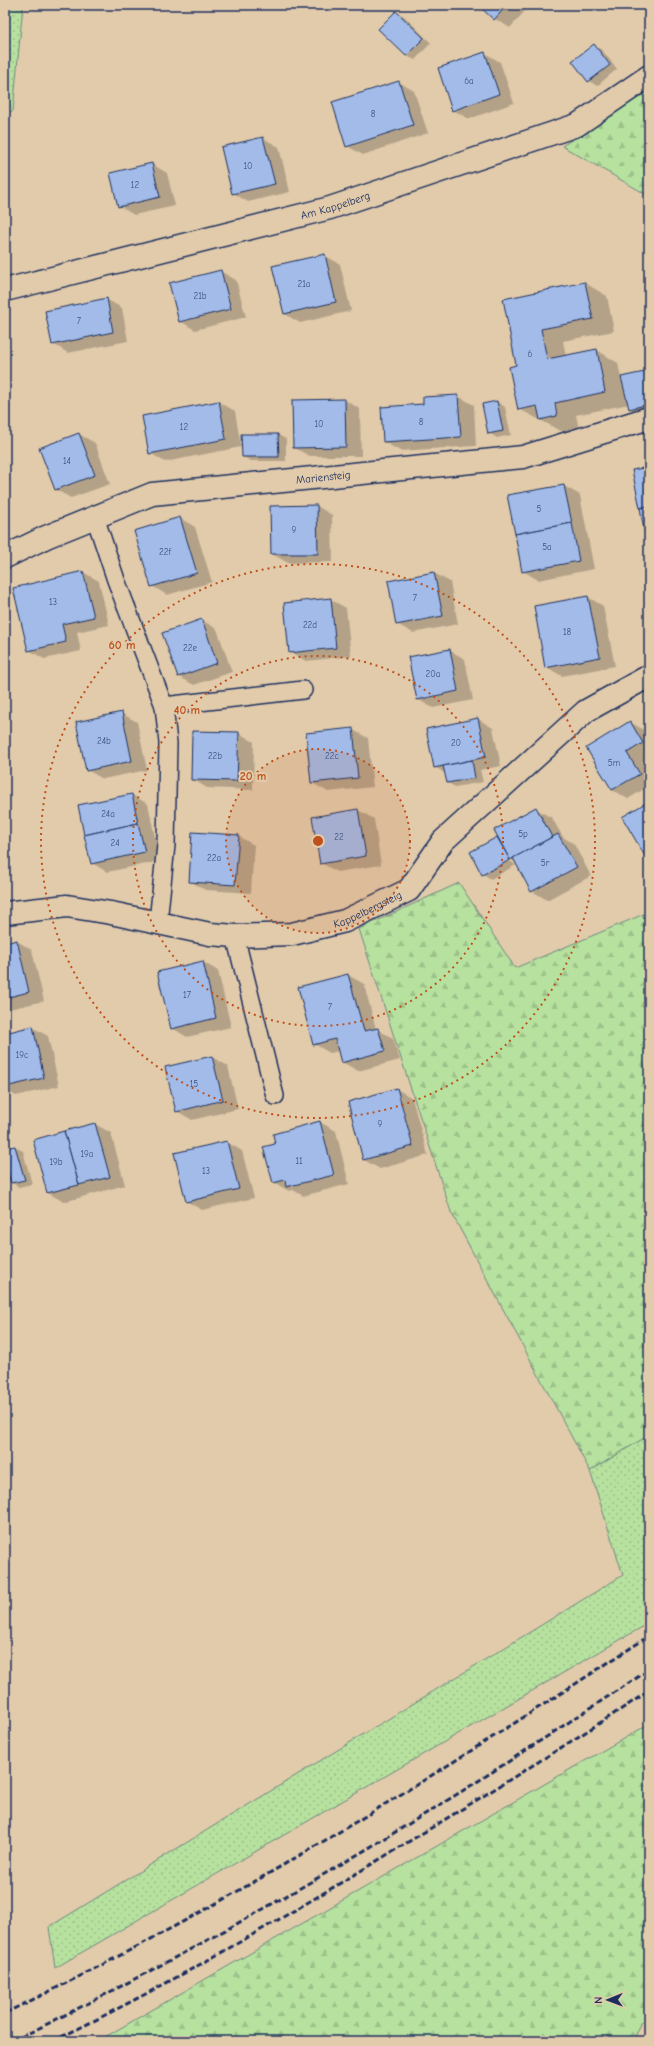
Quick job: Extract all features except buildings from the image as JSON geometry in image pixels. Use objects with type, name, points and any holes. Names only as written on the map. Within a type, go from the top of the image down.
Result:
[{"type":"street","name":"Am Kappelberg","points":[[5,290],[330,208],[577,125],[649,76]]},
{"type":"street","name":"Mariensteig","points":[[5,557],[46,537],[152,494],[523,457],[649,418]]},
{"type":"street","name":"Kappelbergsteig","points":[[5,913],[68,906],[158,922],[210,934],[235,936],[292,934],[345,921],[409,890],[443,841],[586,711],[649,676]]},
{"type":"lane","points":[[95,517],[116,580],[164,706],[168,743],[166,845],[158,922]]},
{"type":"lane","points":[[164,706],[303,690]]},
{"type":"lane","points":[[235,936],[275,1096]]},
{"type":"green space","points":[[5,5],[23,5],[13,111],[5,113]]},
{"type":"green space","points":[[649,91],[649,196],[562,146]]},
{"type":"green space","points":[[459,883],[515,968],[649,912],[649,1435],[590,1471],[451,1212],[359,929]]},
{"type":"green space","points":[[649,1435],[649,1623],[55,1968],[49,1927],[623,1575],[590,1471]]},
{"type":"green space","points":[[649,1724],[649,2018],[640,2023],[634,2041],[98,2041]]},
{"type":"railway","points":[[5,2013],[89,1972],[253,1883],[413,1787],[649,1636]]},
{"type":"railway","points":[[13,2041],[118,1988],[273,1904],[453,1797],[649,1670]]},
{"type":"railway","points":[[53,2041],[182,1975],[307,1903],[520,1773],[649,1691]]}]
